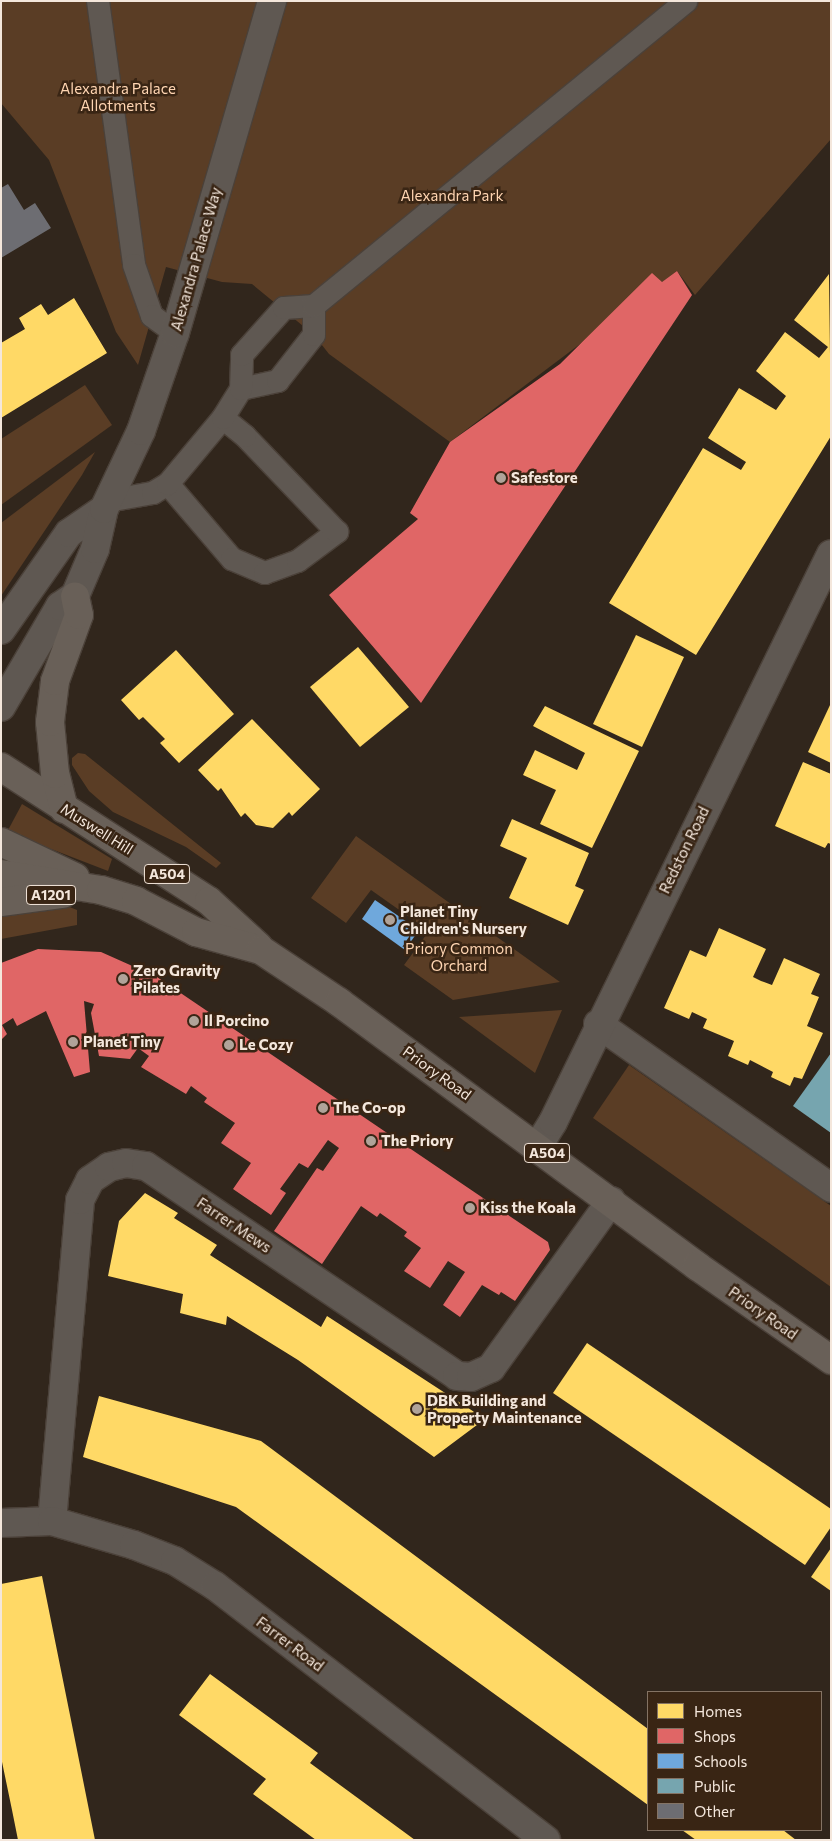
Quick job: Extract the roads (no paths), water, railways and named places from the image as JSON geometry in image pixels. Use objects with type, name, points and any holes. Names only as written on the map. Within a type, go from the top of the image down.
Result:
[{"type":"main road","points":[[64,809],[54,774],[50,722],[55,681],[79,615],[75,596]]},
{"type":"main road","name":"Muswell Hill","points":[[1,767],[209,901],[261,950]]},
{"type":"main road","points":[[1,842],[101,890]]},
{"type":"main road","name":"Priory Road","points":[[1,874],[101,890],[136,901],[196,932],[261,950],[538,1146],[831,1360]]},
{"type":"main road","name":"A1201","points":[[1,902],[101,890]]},
{"type":"street","name":"Alexandra Palace Way","points":[[1,706],[60,606],[75,596],[95,549],[106,505],[141,431],[175,333],[272,1]]},
{"type":"street","points":[[1,630],[69,533],[106,505]]},
{"type":"street","name":"Redston Road","points":[[538,1146],[553,1122],[598,1024],[831,554]]},
{"type":"street","points":[[598,1024],[831,1188]]},
{"type":"street","name":"Farrer Mews","points":[[52,1521],[80,1200],[90,1180],[109,1167],[126,1164],[146,1166],[457,1376],[471,1377],[491,1368],[611,1201]]},
{"type":"street","name":"Farrer Road","points":[[1,1523],[52,1521],[134,1544],[175,1561],[215,1586],[546,1840]]},
{"type":"lane","points":[[98,1],[134,265],[152,316],[175,333]]},
{"type":"lane","points":[[106,505],[153,493],[168,484],[223,418],[241,389],[242,355],[284,308],[314,306],[686,1]]},
{"type":"lane","points":[[241,389],[278,381],[314,335],[314,306]]},
{"type":"lane","points":[[168,484],[232,559],[265,573],[298,561],[337,532],[245,436],[223,418]]},
{"type":"place","name":"Safestore","points":[[501,478]]},
{"type":"place","name":"Planet Tiny Children's Nursery","points":[[390,920]]},
{"type":"place","name":"Zero Gravity Pilates","points":[[123,979]]},
{"type":"place","name":"Il Porcino","points":[[194,1021]]},
{"type":"place","name":"Planet Tiny","points":[[73,1042]]},
{"type":"place","name":"Le Cozy","points":[[229,1045]]},
{"type":"place","name":"The Co-op","points":[[323,1108]]},
{"type":"place","name":"The Priory","points":[[371,1141]]},
{"type":"place","name":"Kiss the Koala","points":[[470,1208]]},
{"type":"place","name":"DBK Building and Property Maintenance","points":[[417,1409]]},
{"type":"park label","name":"Alexandra Palace Allotments","points":[[118,96]]},
{"type":"park label","name":"Alexandra Park","points":[[452,196]]},
{"type":"park label","name":"Priory Common Orchard","points":[[459,956]]}]
